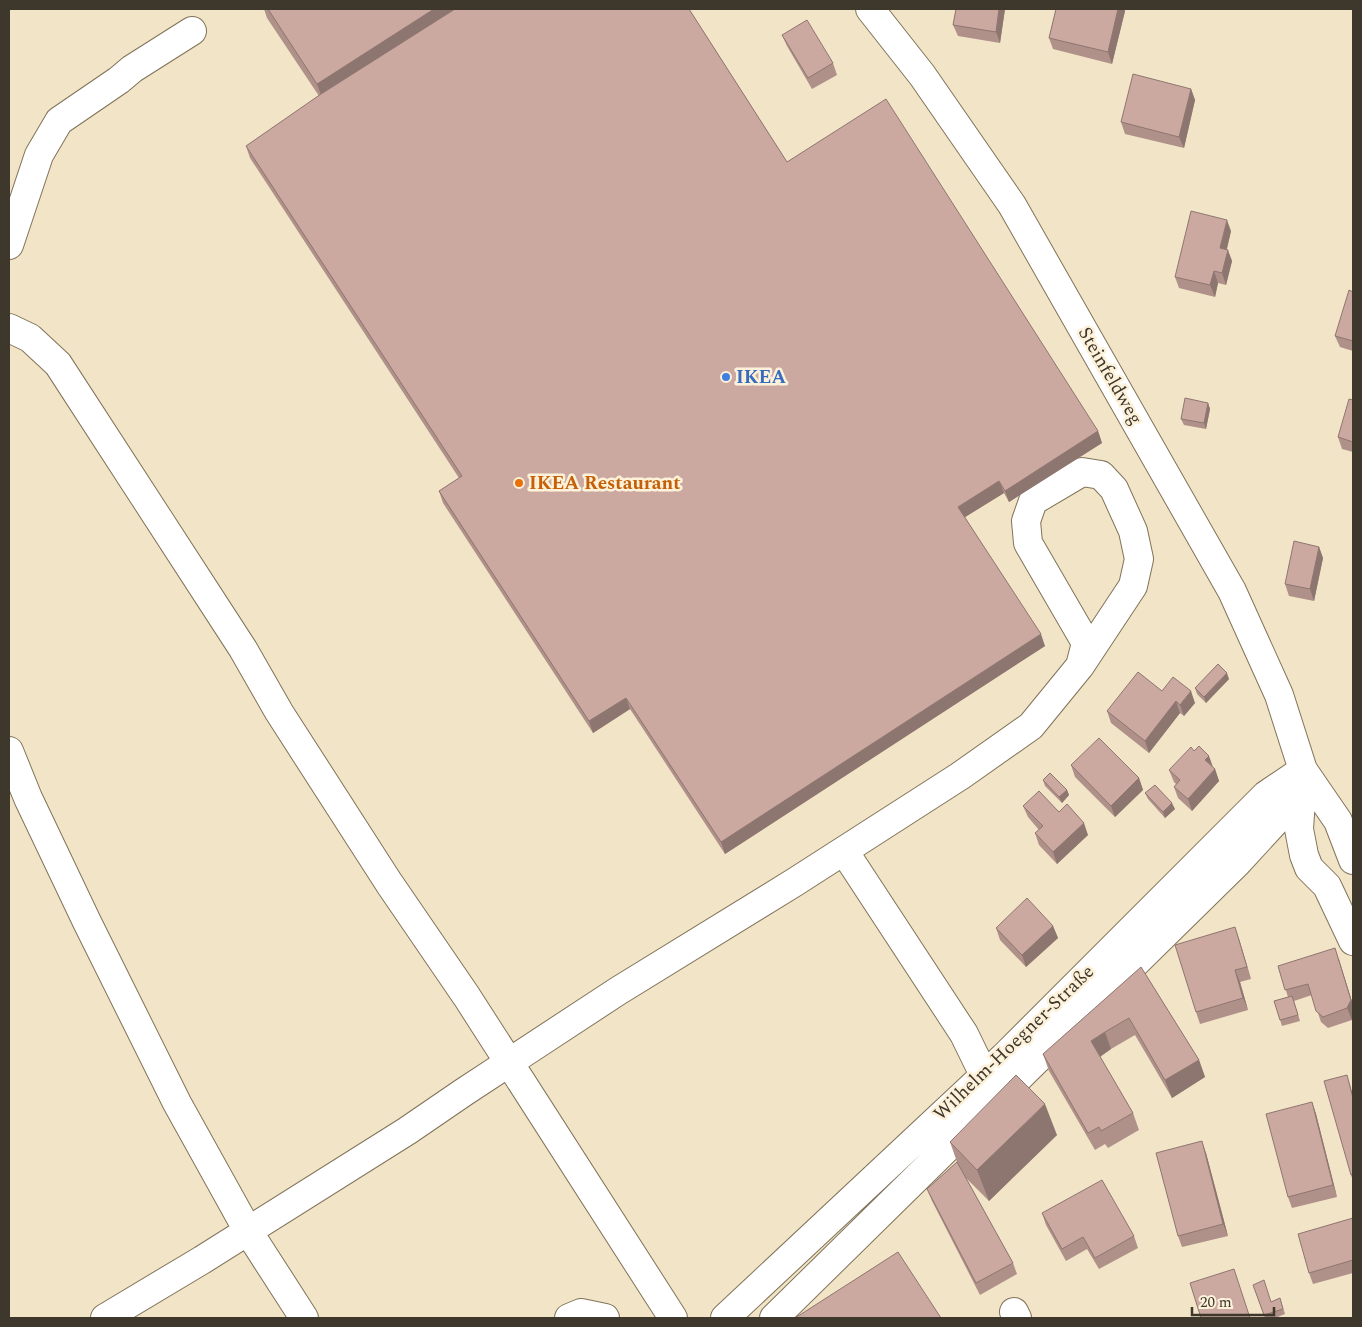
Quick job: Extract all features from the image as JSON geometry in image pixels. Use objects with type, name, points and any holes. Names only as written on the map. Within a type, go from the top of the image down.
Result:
[{"type":"street","name":"Steinfeldweg","points":[[870,9],[922,75],[1012,205],[1232,591],[1279,695],[1303,770],[1338,821],[1353,860]]},
{"type":"street","points":[[9,245],[39,155],[59,121],[132,69],[192,31]]},
{"type":"street","points":[[9,328],[30,338],[58,364],[243,649],[279,712],[388,883],[467,997],[673,1318]]},
{"type":"street","points":[[105,1318],[407,1131],[618,991],[844,851],[960,776],[1031,726],[1080,666],[1132,586],[1139,559],[1134,531],[1114,489],[1101,475],[1082,472],[1033,501],[1026,521],[1028,543],[1086,643],[1080,666]]},
{"type":"street","points":[[9,751],[36,816],[177,1103],[248,1231],[304,1318]]},
{"type":"street","name":"Steinfeldweg","points":[[1303,770],[1299,829],[1304,855],[1309,868],[1327,886],[1353,941]]},
{"type":"street","name":"Wilhelm-Hoegner-Straße","points":[[725,1318],[1004,1056],[1266,795],[1303,770]]},
{"type":"street","points":[[774,1318],[1237,863],[1283,813],[1303,770]]},
{"type":"street","points":[[844,851],[964,1034],[984,1074]]},
{"type":"street","points":[[1004,1056],[1018,1080]]},
{"type":"street","points":[[569,1318],[581,1314],[605,1318]]},
{"type":"building","points":[[268,9],[434,9],[317,84]]},
{"type":"building","name":"IKEA","points":[[455,9],[689,9],[787,162],[886,99],[1098,431],[1005,491],[999,481],[958,507],[1041,634],[721,842],[626,698],[589,721],[439,491],[462,476],[246,146],[321,94]]},
{"type":"building","points":[[956,9],[999,9],[996,32],[953,25]]},
{"type":"building","points":[[1056,9],[1118,9],[1108,52],[1049,38]]},
{"type":"building","points":[[807,20],[833,63],[808,78],[782,35]]},
{"type":"building","points":[[1133,74],[1191,89],[1179,137],[1121,122]]},
{"type":"building","points":[[1191,211],[1227,220],[1220,248],[1228,250],[1222,273],[1214,271],[1210,285],[1175,277]]},
{"type":"building","points":[[1349,290],[1353,292],[1353,341],[1335,336]]},
{"type":"building","points":[[1185,398],[1208,403],[1204,423],[1181,419]]},
{"type":"building","points":[[1349,399],[1353,400],[1353,442],[1338,437]]},
{"type":"building","points":[[1294,541],[1319,547],[1310,589],[1285,584]]},
{"type":"building","points":[[1218,664],[1227,673],[1204,697],[1195,688]]},
{"type":"building","points":[[1138,672],[1162,691],[1173,677],[1191,691],[1180,705],[1176,701],[1145,741],[1107,711]]},
{"type":"building","points":[[1099,738],[1139,778],[1111,806],[1071,765]]},
{"type":"building","points":[[1199,746],[1209,756],[1205,760],[1215,769],[1188,799],[1174,787],[1180,780],[1169,770],[1191,747],[1194,751]]},
{"type":"building","points":[[1050,773],[1067,790],[1059,797],[1043,780]]},
{"type":"building","points":[[1155,785],[1172,803],[1163,812],[1145,793]]},
{"type":"building","points":[[1039,791],[1059,812],[1067,804],[1084,823],[1053,852],[1035,833],[1043,826],[1023,806]]},
{"type":"building","points":[[1027,898],[1053,926],[1022,955],[996,928]]},
{"type":"building","points":[[1235,927],[1247,967],[1235,970],[1243,998],[1196,1012],[1175,945]]},
{"type":"building","points":[[1335,948],[1351,1000],[1347,1008],[1323,1017],[1316,1011],[1308,984],[1285,990],[1278,966]]},
{"type":"building","points":[[1141,967],[1199,1060],[1165,1080],[1129,1018],[1091,1041],[1133,1113],[1101,1131],[1099,1127],[1088,1133],[1043,1054]]},
{"type":"building","points":[[1292,996],[1298,1015],[1280,1020],[1274,1001]]},
{"type":"building","points":[[1016,1075],[1045,1104],[977,1170],[950,1142]]},
{"type":"building","points":[[1347,1075],[1353,1098],[1353,1174],[1351,1175],[1324,1081]]},
{"type":"building","points":[[1312,1102],[1333,1185],[1288,1197],[1266,1114]]},
{"type":"building","points":[[1202,1141],[1223,1224],[1178,1236],[1156,1153]]},
{"type":"building","points":[[957,1162],[1013,1263],[976,1283],[927,1189]]},
{"type":"building","points":[[1102,1180],[1134,1236],[1095,1258],[1083,1237],[1062,1249],[1042,1213]]},
{"type":"building","points":[[1353,1218],[1353,1260],[1309,1273],[1298,1234]]},
{"type":"building","points":[[898,1252],[941,1318],[795,1318]]},
{"type":"building","points":[[1234,1269],[1250,1318],[1201,1318],[1190,1283]]},
{"type":"building","points":[[1264,1280],[1271,1302],[1280,1298],[1283,1309],[1264,1315],[1253,1285]]},
{"type":"place","name":"IKEA","points":[[726,377]]},
{"type":"place","name":"IKEA Restaurant","points":[[519,483]]}]
